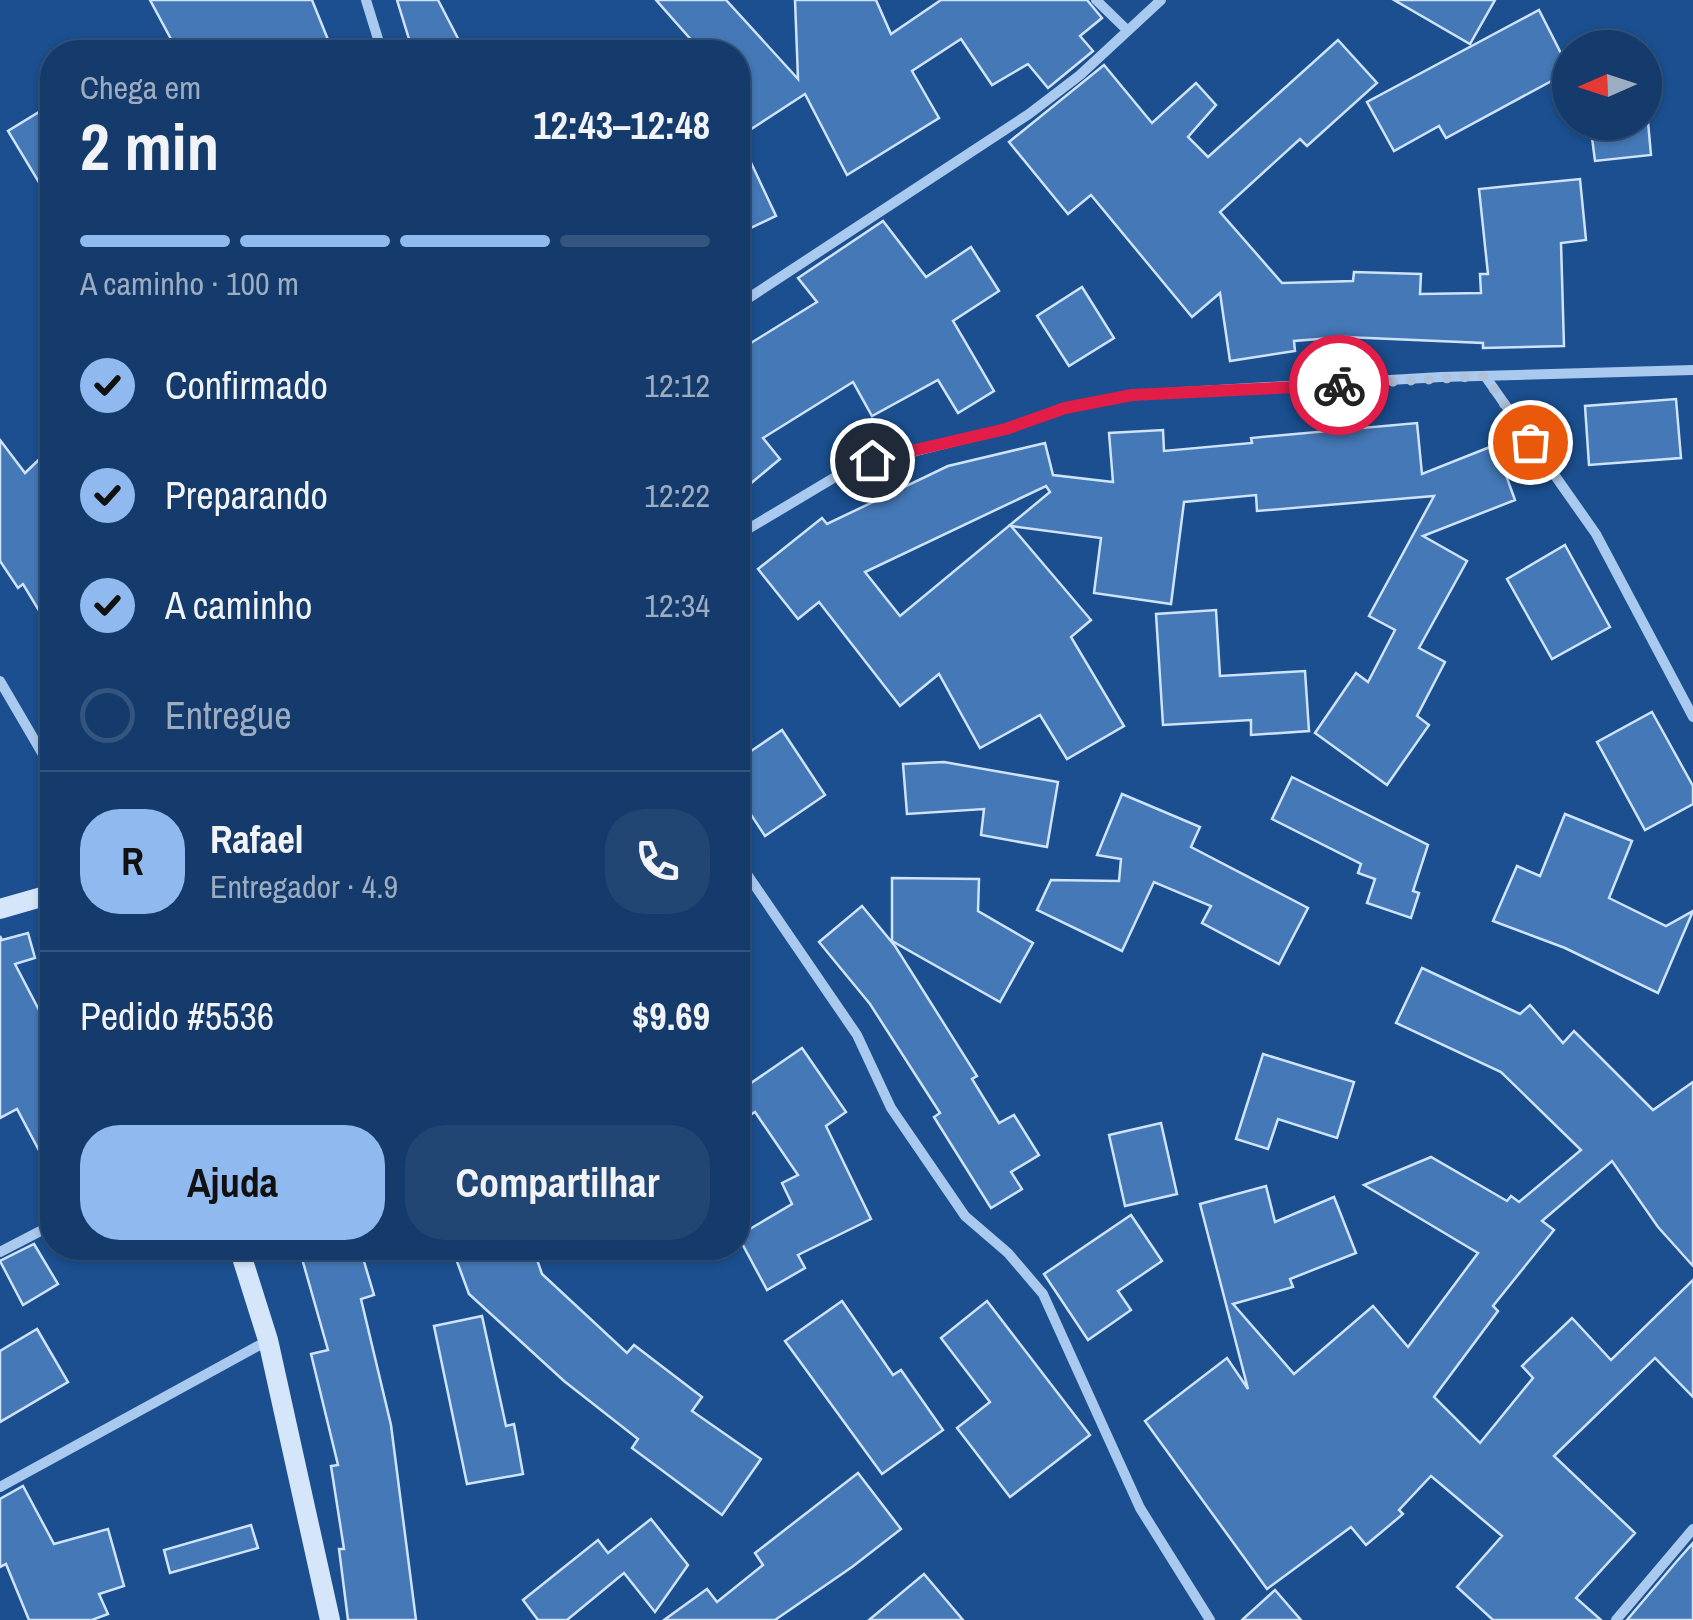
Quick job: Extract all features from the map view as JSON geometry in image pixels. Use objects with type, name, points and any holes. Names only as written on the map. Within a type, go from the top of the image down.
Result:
[{"type":"main road","points":[[0,909],[40,897]]},
{"type":"main road","points":[[243,1260],[268,1340],[330,1620]]},
{"type":"street","points":[[366,0],[378,40]]},
{"type":"street","points":[[1096,0],[1127,30]]},
{"type":"street","points":[[750,296],[1029,114],[1080,75],[1161,0]]},
{"type":"street","points":[[750,527],[852,467],[1006,429],[1065,408],[1132,395],[1485,376],[1693,370]]},
{"type":"street","points":[[1485,376],[1596,534],[1693,717]]},
{"type":"street","points":[[0,681],[40,749]]},
{"type":"street","points":[[750,878],[836,1002],[857,1035],[891,1108],[965,1216],[1008,1254],[1043,1294],[1140,1508],[1210,1620]]},
{"type":"street","points":[[0,1252],[40,1231]]},
{"type":"street","points":[[0,1486],[268,1340]]},
{"type":"street","points":[[1616,1620],[1693,1529]]},
{"type":"building","points":[[150,0],[312,0],[328,40],[172,40]]},
{"type":"building","points":[[397,0],[438,0],[459,40],[409,40]]},
{"type":"building","points":[[656,0],[726,0],[798,79],[795,0],[876,0],[891,34],[941,0],[1087,0],[1102,18],[1080,36],[1093,51],[1048,88],[1028,64],[992,85],[961,39],[912,71],[939,118],[847,175],[805,94],[750,130],[750,40],[691,40]]},
{"type":"building","points":[[1394,0],[1495,0],[1470,44]]},
{"type":"building","points":[[1539,10],[1552,36],[1552,81],[1446,138],[1439,126],[1394,151],[1367,102]]},
{"type":"building","points":[[1338,40],[1377,83],[1307,146],[1300,139],[1220,212],[1282,283],[1353,281],[1354,272],[1421,274],[1420,294],[1481,293],[1480,274],[1488,274],[1479,189],[1580,179],[1586,240],[1561,243],[1564,346],[1483,348],[1483,343],[1345,337],[1294,341],[1295,351],[1230,361],[1220,293],[1192,317],[1091,195],[1068,214],[1009,142],[1104,65],[1152,123],[1196,83],[1216,105],[1188,137],[1208,157]]},
{"type":"building","points":[[40,111],[40,184],[8,131]]},
{"type":"building","points":[[1592,140],[1650,140],[1651,155],[1595,161]]},
{"type":"building","points":[[750,160],[776,216],[750,228]]},
{"type":"building","points":[[883,221],[926,277],[971,247],[999,291],[953,321],[994,391],[958,413],[938,380],[872,416],[853,382],[763,438],[780,459],[750,484],[750,344],[817,302],[798,278]]},
{"type":"building","points":[[1082,287],[1114,338],[1069,366],[1037,316]]},
{"type":"building","points":[[1676,399],[1681,458],[1589,465],[1585,406]]},
{"type":"building","points":[[1417,423],[1422,474],[1495,445],[1515,500],[1423,536],[1467,561],[1419,648],[1445,662],[1417,716],[1429,725],[1387,785],[1315,733],[1356,673],[1368,682],[1395,630],[1369,616],[1434,496],[1257,511],[1256,495],[1184,502],[1171,604],[1094,593],[1101,538],[1011,526],[1091,620],[1071,637],[1124,726],[1067,759],[1040,715],[980,748],[939,674],[900,706],[819,602],[798,619],[758,569],[822,518],[827,524],[948,466],[1045,443],[1053,475],[1113,482],[1109,433],[1163,430],[1164,451],[1252,443],[1251,438]],"holes":[[[1046,486],[1050,492],[900,616],[865,572]]]},
{"type":"building","points":[[0,440],[25,473],[40,459],[40,612],[23,584],[18,588],[0,561]]},
{"type":"building","points":[[1565,545],[1610,627],[1552,659],[1507,579]]},
{"type":"building","points":[[1216,610],[1220,676],[1305,671],[1309,731],[1251,735],[1251,720],[1163,725],[1156,614]]},
{"type":"building","points":[[1652,712],[1693,786],[1693,804],[1645,830],[1597,742]]},
{"type":"building","points":[[782,730],[825,795],[765,836],[750,813],[750,752]]},
{"type":"building","points":[[944,762],[1058,782],[1047,847],[981,835],[984,809],[907,814],[903,764]]},
{"type":"building","points":[[1292,777],[1428,845],[1413,891],[1419,893],[1411,918],[1367,903],[1375,879],[1358,873],[1361,864],[1272,819]]},
{"type":"building","points":[[1122,794],[1200,827],[1191,847],[1308,908],[1279,964],[1202,923],[1211,906],[1154,882],[1122,951],[1037,910],[1051,880],[1119,881],[1121,859],[1097,855]]},
{"type":"building","points":[[1565,814],[1632,841],[1609,898],[1666,926],[1693,911],[1658,993],[1565,948],[1493,921],[1517,866],[1540,876]]},
{"type":"building","points":[[892,878],[979,879],[978,911],[1033,943],[1000,1002],[892,941]]},
{"type":"building","points":[[862,906],[895,946],[977,1076],[972,1079],[999,1123],[1014,1115],[1039,1155],[1011,1172],[1022,1189],[991,1208],[934,1117],[940,1113],[870,1004],[819,942]]},
{"type":"building","points":[[28,933],[35,958],[15,964],[40,1012],[40,1152],[17,1109],[0,1118],[0,936],[2,940]]},
{"type":"building","points":[[1422,968],[1520,1014],[1530,1005],[1563,1043],[1574,1031],[1653,1110],[1693,1082],[1693,1266],[1658,1227],[1612,1161],[1542,1221],[1554,1230],[1493,1306],[1498,1311],[1434,1397],[1480,1443],[1533,1378],[1522,1366],[1572,1318],[1611,1360],[1693,1280],[1693,1397],[1655,1358],[1554,1456],[1635,1533],[1576,1598],[1601,1620],[1493,1620],[1457,1587],[1502,1536],[1431,1476],[1399,1510],[1403,1514],[1366,1545],[1351,1527],[1267,1589],[1145,1421],[1227,1358],[1248,1389],[1200,1204],[1266,1186],[1275,1222],[1334,1197],[1356,1253],[1290,1279],[1293,1287],[1233,1304],[1294,1374],[1373,1306],[1408,1347],[1478,1253],[1364,1185],[1431,1157],[1507,1201],[1511,1196],[1519,1202],[1581,1150],[1501,1072],[1396,1023]]},
{"type":"building","points":[[802,1048],[846,1112],[826,1126],[871,1219],[798,1255],[805,1268],[767,1290],[750,1258],[750,1229],[792,1204],[782,1183],[798,1175],[755,1112],[750,1115],[750,1084]]},
{"type":"building","points":[[1263,1054],[1354,1082],[1337,1138],[1278,1119],[1268,1149],[1236,1139]]},
{"type":"building","points":[[1161,1123],[1177,1194],[1125,1206],[1109,1135]]},
{"type":"building","points":[[1131,1215],[1162,1261],[1118,1291],[1131,1310],[1088,1340],[1044,1274]]},
{"type":"building","points":[[34,1244],[40,1260],[58,1284],[23,1305],[0,1261]]},
{"type":"building","points":[[302,1260],[364,1260],[374,1295],[361,1299],[391,1425],[416,1620],[348,1620],[339,1549],[344,1549],[331,1466],[338,1465],[311,1354],[328,1350]]},
{"type":"building","points":[[456,1260],[537,1260],[542,1274],[627,1353],[634,1345],[702,1397],[692,1411],[761,1459],[722,1515],[632,1448],[638,1439],[564,1381],[469,1294]]},
{"type":"building","points":[[842,1301],[893,1375],[901,1370],[943,1430],[882,1474],[785,1341]]},
{"type":"building","points":[[987,1301],[1090,1435],[1010,1497],[957,1428],[990,1402],[941,1338]]},
{"type":"building","points":[[482,1316],[506,1426],[514,1424],[523,1474],[467,1484],[434,1326]]},
{"type":"building","points":[[37,1329],[68,1382],[0,1422],[0,1351]]},
{"type":"building","points":[[858,1473],[901,1529],[852,1567],[775,1620],[664,1620],[707,1589],[717,1602],[763,1565],[755,1553]]},
{"type":"building","points":[[23,1486],[54,1544],[108,1529],[124,1586],[99,1594],[108,1614],[92,1620],[29,1620],[6,1564],[0,1567],[0,1499]]},
{"type":"building","points":[[651,1519],[688,1565],[655,1612],[624,1573],[567,1620],[538,1620],[523,1600],[598,1540],[608,1553]]},
{"type":"building","points":[[251,1525],[258,1548],[170,1573],[164,1550]]},
{"type":"building","points":[[1693,1543],[1693,1620],[1627,1620],[1677,1561]]},
{"type":"building","points":[[924,1574],[963,1620],[869,1620]]},
{"type":"building","points":[[1275,1590],[1301,1620],[1242,1620]]},
{"type":"way so far","points":[[1339,385],[1485,376],[1530,442]]},
{"type":"route","points":[[872,460],[1006,429],[1065,408],[1132,395],[1339,385]]}]
